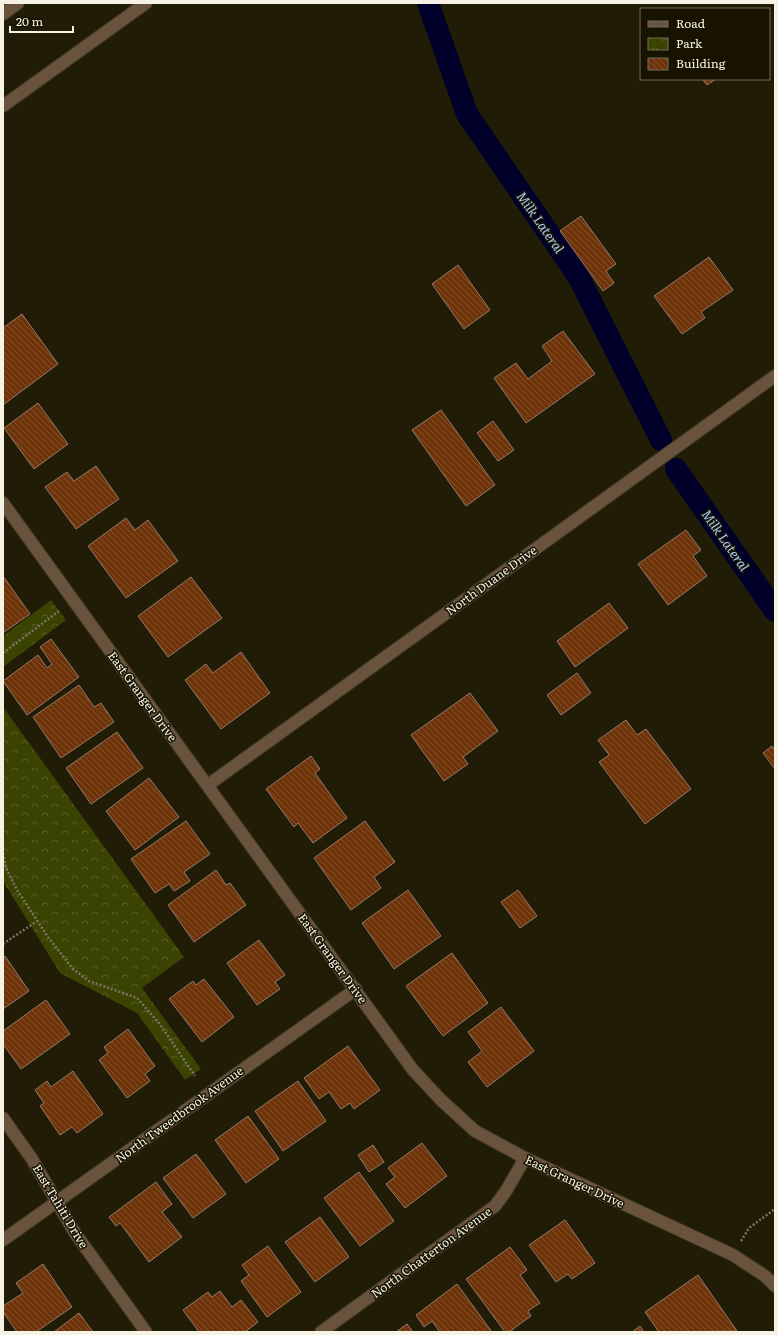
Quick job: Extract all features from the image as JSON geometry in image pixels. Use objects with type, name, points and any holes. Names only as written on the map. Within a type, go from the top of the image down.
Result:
[{"type":"street","points":[[3,14],[18,3]]},
{"type":"street","points":[[3,106],[146,3]]},
{"type":"street","name":"North Duane Drive","points":[[208,785],[775,376]]},
{"type":"street","name":"East Granger Drive","points":[[3,503],[414,1070],[441,1100],[475,1131],[525,1158],[733,1255],[765,1276],[775,1286]]},
{"type":"street","name":"North Tweedbrook Avenue","points":[[3,1240],[356,989]]},
{"type":"street","name":"East Tahiti Drive","points":[[3,1118],[32,1158],[75,1233],[146,1332]]},
{"type":"street","name":"North Chatterton Avenue","points":[[321,1332],[495,1206],[506,1191],[525,1158]]},
{"type":"path","points":[[3,653],[59,611]]},
{"type":"path","points":[[3,853],[6,868],[17,890],[37,921],[73,969],[89,981],[137,998],[158,1023],[194,1076]]},
{"type":"path","points":[[3,944],[37,921]]},
{"type":"path","points":[[741,1241],[749,1228],[775,1209]]},
{"type":"green space","points":[[51,600],[66,620],[3,667],[3,636]]},
{"type":"green space","points":[[3,707],[184,957],[142,988],[201,1069],[185,1080],[137,1013],[60,973],[3,881]]},
{"type":"building","points":[[703,80],[714,80],[707,85]]},
{"type":"building","points":[[581,216],[616,264],[606,271],[614,283],[603,291],[560,231]]},
{"type":"building","points":[[709,257],[733,290],[701,312],[705,318],[682,334],[654,296]]},
{"type":"building","points":[[458,265],[490,310],[464,329],[432,284]]},
{"type":"building","points":[[22,314],[58,364],[3,405],[3,328]]},
{"type":"building","points":[[563,331],[595,374],[526,423],[494,378],[516,363],[528,379],[552,361],[542,346]]},
{"type":"building","points":[[38,403],[68,444],[34,469],[4,428]]},
{"type":"building","points":[[441,410],[495,485],[466,506],[412,430]]},
{"type":"building","points":[[493,421],[514,450],[498,461],[477,433]]},
{"type":"building","points":[[96,466],[119,499],[76,529],[45,487],[67,472],[74,481]]},
{"type":"building","points":[[126,518],[135,530],[148,520],[178,561],[126,598],[88,546]]},
{"type":"building","points":[[686,530],[701,550],[693,556],[707,576],[668,605],[638,564]]},
{"type":"building","points":[[3,576],[30,614],[3,633]]},
{"type":"building","points":[[191,577],[222,618],[168,657],[138,616]]},
{"type":"building","points":[[609,603],[628,628],[575,667],[557,641]]},
{"type":"building","points":[[51,639],[79,677],[27,715],[3,681],[38,655],[47,668],[52,664],[40,647]]},
{"type":"building","points":[[241,652],[270,693],[221,729],[185,680],[206,664],[213,673]]},
{"type":"building","points":[[577,673],[591,693],[561,715],[547,695]]},
{"type":"building","points":[[79,685],[94,707],[101,703],[114,722],[61,758],[33,717]]},
{"type":"building","points":[[470,693],[498,731],[463,757],[468,764],[444,781],[411,735]]},
{"type":"building","points":[[626,720],[637,735],[646,729],[691,789],[645,824],[599,762],[609,755],[598,740]]},
{"type":"building","points":[[117,732],[143,768],[91,804],[66,768]]},
{"type":"building","points":[[772,746],[775,750],[775,769],[763,753]]},
{"type":"building","points":[[311,756],[320,769],[315,773],[347,818],[313,843],[298,823],[294,827],[266,789]]},
{"type":"building","points":[[149,778],[179,817],[135,850],[106,811]]},
{"type":"building","points":[[186,821],[210,854],[184,872],[190,881],[174,891],[169,884],[155,893],[131,859]]},
{"type":"building","points":[[365,821],[395,862],[374,877],[381,888],[351,910],[314,858]]},
{"type":"building","points":[[216,870],[226,885],[230,883],[246,905],[194,942],[168,905]]},
{"type":"building","points":[[408,890],[441,936],[394,969],[362,923]]},
{"type":"building","points":[[518,890],[537,916],[520,928],[501,902]]},
{"type":"building","points":[[259,940],[285,975],[275,982],[280,989],[257,1005],[227,963]]},
{"type":"building","points":[[452,953],[488,1003],[443,1036],[406,986]]},
{"type":"building","points":[[5,956],[29,991],[3,1009],[3,958]]},
{"type":"building","points":[[204,979],[234,1017],[202,1042],[169,999],[193,981],[196,985]]},
{"type":"building","points":[[46,1000],[70,1034],[21,1069],[3,1044],[3,1031]]},
{"type":"building","points":[[501,1007],[534,1051],[487,1087],[468,1062],[482,1051],[468,1032]]},
{"type":"building","points":[[128,1029],[155,1066],[145,1074],[150,1081],[127,1098],[99,1060],[108,1053],[104,1047]]},
{"type":"building","points":[[348,1046],[380,1090],[354,1109],[350,1103],[341,1109],[329,1092],[319,1099],[304,1078]]},
{"type":"building","points":[[73,1071],[103,1114],[77,1133],[72,1127],[60,1135],[40,1106],[44,1103],[35,1090],[47,1081],[51,1087]]},
{"type":"building","points":[[298,1081],[326,1121],[283,1151],[255,1111]]},
{"type":"building","points":[[248,1116],[279,1159],[246,1183],[215,1140]]},
{"type":"building","points":[[422,1143],[447,1176],[405,1208],[386,1184],[395,1177],[388,1168]]},
{"type":"building","points":[[373,1145],[384,1162],[369,1172],[358,1155]]},
{"type":"building","points":[[196,1154],[226,1194],[193,1218],[163,1178]]},
{"type":"building","points":[[359,1172],[394,1221],[360,1246],[324,1198]]},
{"type":"building","points":[[156,1182],[172,1204],[162,1212],[182,1237],[149,1262],[120,1223],[116,1226],[109,1217]]},
{"type":"building","points":[[320,1217],[349,1257],[315,1282],[285,1242]]},
{"type":"building","points":[[565,1220],[595,1263],[572,1279],[568,1274],[556,1282],[529,1245]]},
{"type":"building","points":[[268,1246],[301,1292],[267,1317],[241,1281],[249,1275],[242,1265]]},
{"type":"building","points":[[510,1247],[527,1270],[520,1275],[540,1303],[528,1311],[531,1316],[509,1332],[505,1332],[466,1279]]},
{"type":"building","points":[[43,1264],[72,1307],[36,1332],[17,1332],[3,1312],[3,1306],[23,1293],[16,1283]]},
{"type":"building","points":[[698,1275],[737,1331],[659,1332],[645,1312]]},
{"type":"building","points":[[457,1284],[492,1332],[440,1332],[432,1321],[424,1327],[416,1315]]},
{"type":"building","points":[[220,1291],[232,1307],[241,1300],[258,1322],[245,1332],[199,1332],[183,1310],[208,1292],[212,1297]]},
{"type":"building","points":[[79,1313],[93,1332],[54,1332]]},
{"type":"building","points":[[407,1324],[413,1332],[396,1332]]},
{"type":"building","points":[[640,1326],[644,1332],[632,1332]]},
{"type":"waterway","name":"Milk Lateral","points":[[428,3],[467,114],[578,276],[661,440]]},
{"type":"waterway","name":"Milk Lateral","points":[[676,469],[775,611]]}]
